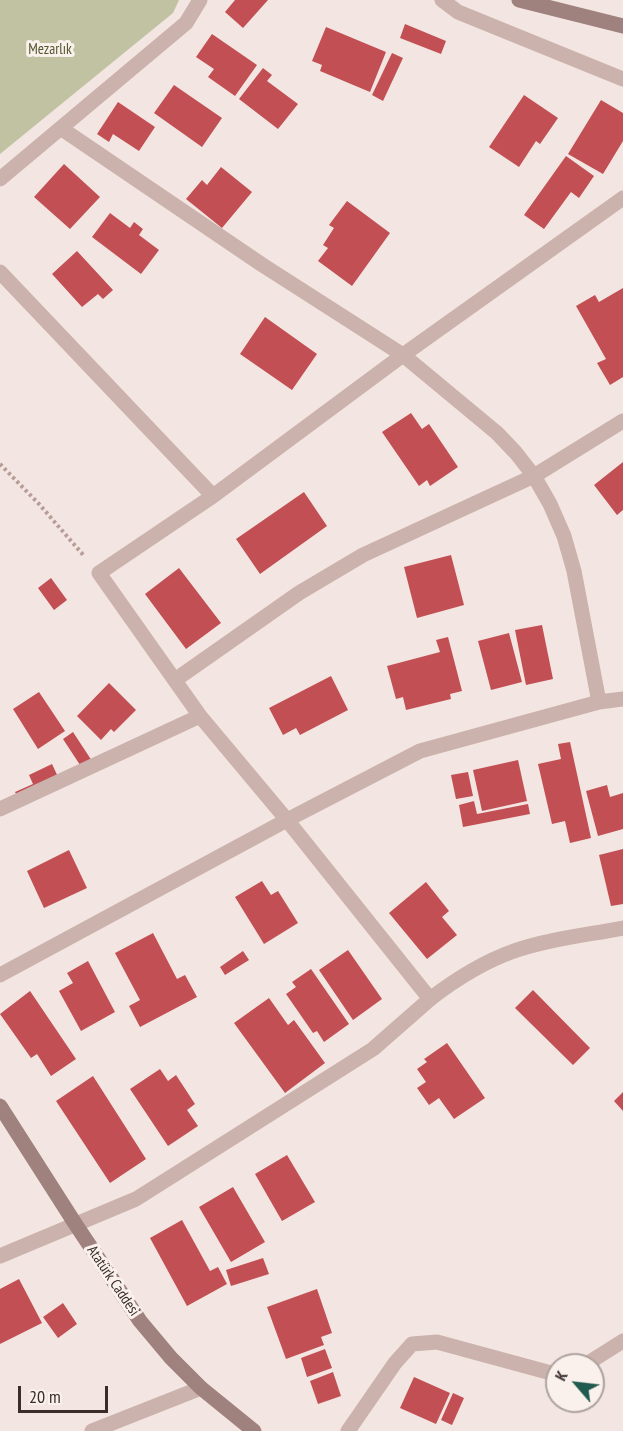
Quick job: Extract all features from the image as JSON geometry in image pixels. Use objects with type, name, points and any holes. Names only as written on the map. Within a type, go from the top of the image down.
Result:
[{"type":"main road","points":[[519,0],[623,26]]},
{"type":"main road","name":"Atatürk Caddesi","points":[[0,1106],[140,1321],[171,1358],[201,1388],[254,1431]]},
{"type":"street","points":[[0,179],[186,22],[200,0]]},
{"type":"street","points":[[442,0],[458,12],[623,79]]},
{"type":"street","points":[[62,129],[261,264],[403,355],[497,433],[516,453],[534,476],[564,536],[574,571],[599,702]]},
{"type":"street","points":[[430,999],[287,820],[200,716],[99,573],[213,496],[403,355],[623,198]]},
{"type":"street","points":[[0,272],[213,496]]},
{"type":"street","points":[[175,680],[299,592],[363,555],[534,476],[623,421]]},
{"type":"street","points":[[0,975],[420,751],[599,702],[623,699]]},
{"type":"street","points":[[0,809],[200,716]]},
{"type":"street","points":[[0,1256],[136,1199],[373,1049],[430,999],[455,980],[483,964],[514,951],[548,942],[623,928]]},
{"type":"street","points":[[604,1353],[623,1341]]},
{"type":"street","points":[[348,1431],[395,1363],[412,1344],[437,1342],[545,1371]]},
{"type":"street","points":[[92,1431],[201,1388]]},
{"type":"path","points":[[0,464],[39,504],[99,573]]},
{"type":"green space","name":"Mezarlık","points":[[0,0],[179,0],[173,13],[0,154]]},
{"type":"building","points":[[235,0],[268,0],[243,28],[225,12]]},
{"type":"building","points":[[405,24],[446,41],[441,54],[400,38]]},
{"type":"building","points":[[326,27],[386,52],[370,92],[320,71],[322,65],[312,61]]},
{"type":"building","points":[[212,34],[257,65],[235,96],[208,77],[214,69],[196,57]]},
{"type":"building","points":[[392,53],[403,58],[383,101],[372,95]]},
{"type":"building","points":[[263,68],[272,75],[267,81],[298,104],[278,129],[239,99]]},
{"type":"building","points":[[174,85],[222,118],[202,147],[154,113]]},
{"type":"building","points":[[524,95],[558,118],[540,144],[536,141],[519,167],[489,147]]},
{"type":"building","points":[[601,100],[623,113],[623,141],[603,174],[568,154]]},
{"type":"building","points":[[118,102],[155,127],[139,151],[113,134],[109,142],[97,134]]},
{"type":"building","points":[[566,156],[594,176],[579,198],[571,192],[544,229],[524,215]]},
{"type":"building","points":[[64,164],[100,197],[70,229],[34,197]]},
{"type":"building","points":[[221,167],[252,192],[222,228],[186,199],[202,180],[207,185]]},
{"type":"building","points":[[347,201],[390,233],[352,286],[318,261],[328,248],[323,245],[334,228],[329,225]]},
{"type":"building","points":[[110,213],[130,228],[134,222],[143,229],[139,235],[159,250],[141,274],[92,237]]},
{"type":"building","points":[[77,251],[113,290],[103,299],[98,294],[82,307],[52,274]]},
{"type":"building","points":[[623,288],[623,377],[610,385],[597,363],[606,359],[576,306],[595,295],[599,302]]},
{"type":"building","points":[[265,317],[317,354],[292,390],[240,354]]},
{"type":"building","points":[[411,413],[422,429],[429,424],[458,467],[430,486],[427,480],[419,486],[382,432]]},
{"type":"building","points":[[623,462],[623,510],[617,515],[594,485]]},
{"type":"building","points":[[304,492],[327,526],[260,574],[236,539]]},
{"type":"building","points":[[451,555],[464,605],[417,618],[404,567]]},
{"type":"building","points":[[179,568],[221,623],[186,649],[145,594]]},
{"type":"building","points":[[51,578],[67,600],[54,610],[38,588]]},
{"type":"building","points":[[542,625],[553,679],[526,685],[515,630]]},
{"type":"building","points":[[509,633],[522,682],[491,690],[478,641]]},
{"type":"building","points":[[448,637],[462,691],[450,694],[451,699],[406,710],[403,697],[396,699],[387,666],[440,652],[436,640]]},
{"type":"building","points":[[331,676],[348,710],[300,735],[296,728],[283,735],[269,708]]},
{"type":"building","points":[[109,683],[136,710],[114,732],[111,729],[101,740],[77,716]]},
{"type":"building","points":[[39,692],[65,731],[38,749],[13,709]]},
{"type":"building","points":[[73,732],[92,761],[82,768],[63,739]]},
{"type":"building","points":[[570,742],[591,838],[570,843],[565,821],[552,824],[538,764],[561,759],[558,744]]},
{"type":"building","points":[[518,760],[527,801],[482,811],[473,770]]},
{"type":"building","points":[[52,764],[59,779],[19,799],[15,792],[33,784],[29,775]]},
{"type":"building","points":[[468,772],[473,796],[456,799],[451,775]]},
{"type":"building","points":[[607,785],[610,797],[623,793],[623,829],[598,836],[586,791]]},
{"type":"building","points":[[474,801],[477,814],[528,804],[530,814],[463,827],[459,805]]},
{"type":"building","points":[[623,849],[623,904],[611,906],[599,855]]},
{"type":"building","points":[[69,850],[87,888],[44,908],[27,871]]},
{"type":"building","points":[[262,881],[271,895],[278,891],[298,923],[264,944],[235,897]]},
{"type":"building","points":[[426,882],[449,911],[442,917],[457,935],[427,959],[389,913]]},
{"type":"building","points":[[153,933],[177,979],[185,975],[197,997],[140,1027],[129,1006],[140,1000],[115,953]]},
{"type":"building","points":[[348,950],[382,999],[353,1020],[319,970]]},
{"type":"building","points":[[243,951],[249,960],[225,975],[220,967]]},
{"type":"building","points":[[88,961],[115,1012],[81,1031],[59,991],[73,983],[67,973]]},
{"type":"building","points":[[311,969],[349,1024],[324,1042],[317,1031],[313,1033],[286,994],[296,987],[292,982]]},
{"type":"building","points":[[533,990],[590,1048],[573,1065],[515,1008]]},
{"type":"building","points":[[30,991],[76,1059],[51,1076],[37,1054],[31,1058],[0,1014]]},
{"type":"building","points":[[269,998],[288,1025],[294,1020],[325,1063],[285,1093],[234,1023]]},
{"type":"building","points":[[447,1043],[485,1098],[454,1119],[439,1098],[429,1105],[417,1088],[426,1082],[417,1069],[427,1062],[424,1059]]},
{"type":"building","points":[[160,1069],[168,1081],[176,1075],[195,1104],[187,1110],[198,1126],[168,1146],[130,1089]]},
{"type":"building","points":[[93,1076],[146,1159],[110,1183],[56,1101]]},
{"type":"building","points":[[623,1092],[623,1111],[614,1101]]},
{"type":"building","points":[[287,1155],[315,1202],[282,1221],[255,1174]]},
{"type":"building","points":[[233,1187],[265,1242],[231,1262],[199,1207]]},
{"type":"building","points":[[182,1220],[210,1271],[218,1267],[227,1284],[187,1306],[150,1238]]},
{"type":"building","points":[[263,1258],[269,1274],[231,1286],[226,1270]]},
{"type":"building","points":[[19,1279],[42,1323],[0,1344],[0,1289]]},
{"type":"building","points":[[317,1289],[332,1333],[321,1337],[324,1345],[286,1359],[267,1307]]},
{"type":"building","points":[[63,1303],[77,1324],[58,1338],[43,1317]]},
{"type":"building","points":[[325,1349],[332,1368],[307,1377],[301,1358]]},
{"type":"building","points":[[333,1372],[341,1396],[318,1404],[310,1381]]},
{"type":"building","points":[[414,1377],[450,1393],[436,1424],[400,1408]]},
{"type":"building","points":[[453,1393],[464,1398],[452,1425],[441,1420]]}]
